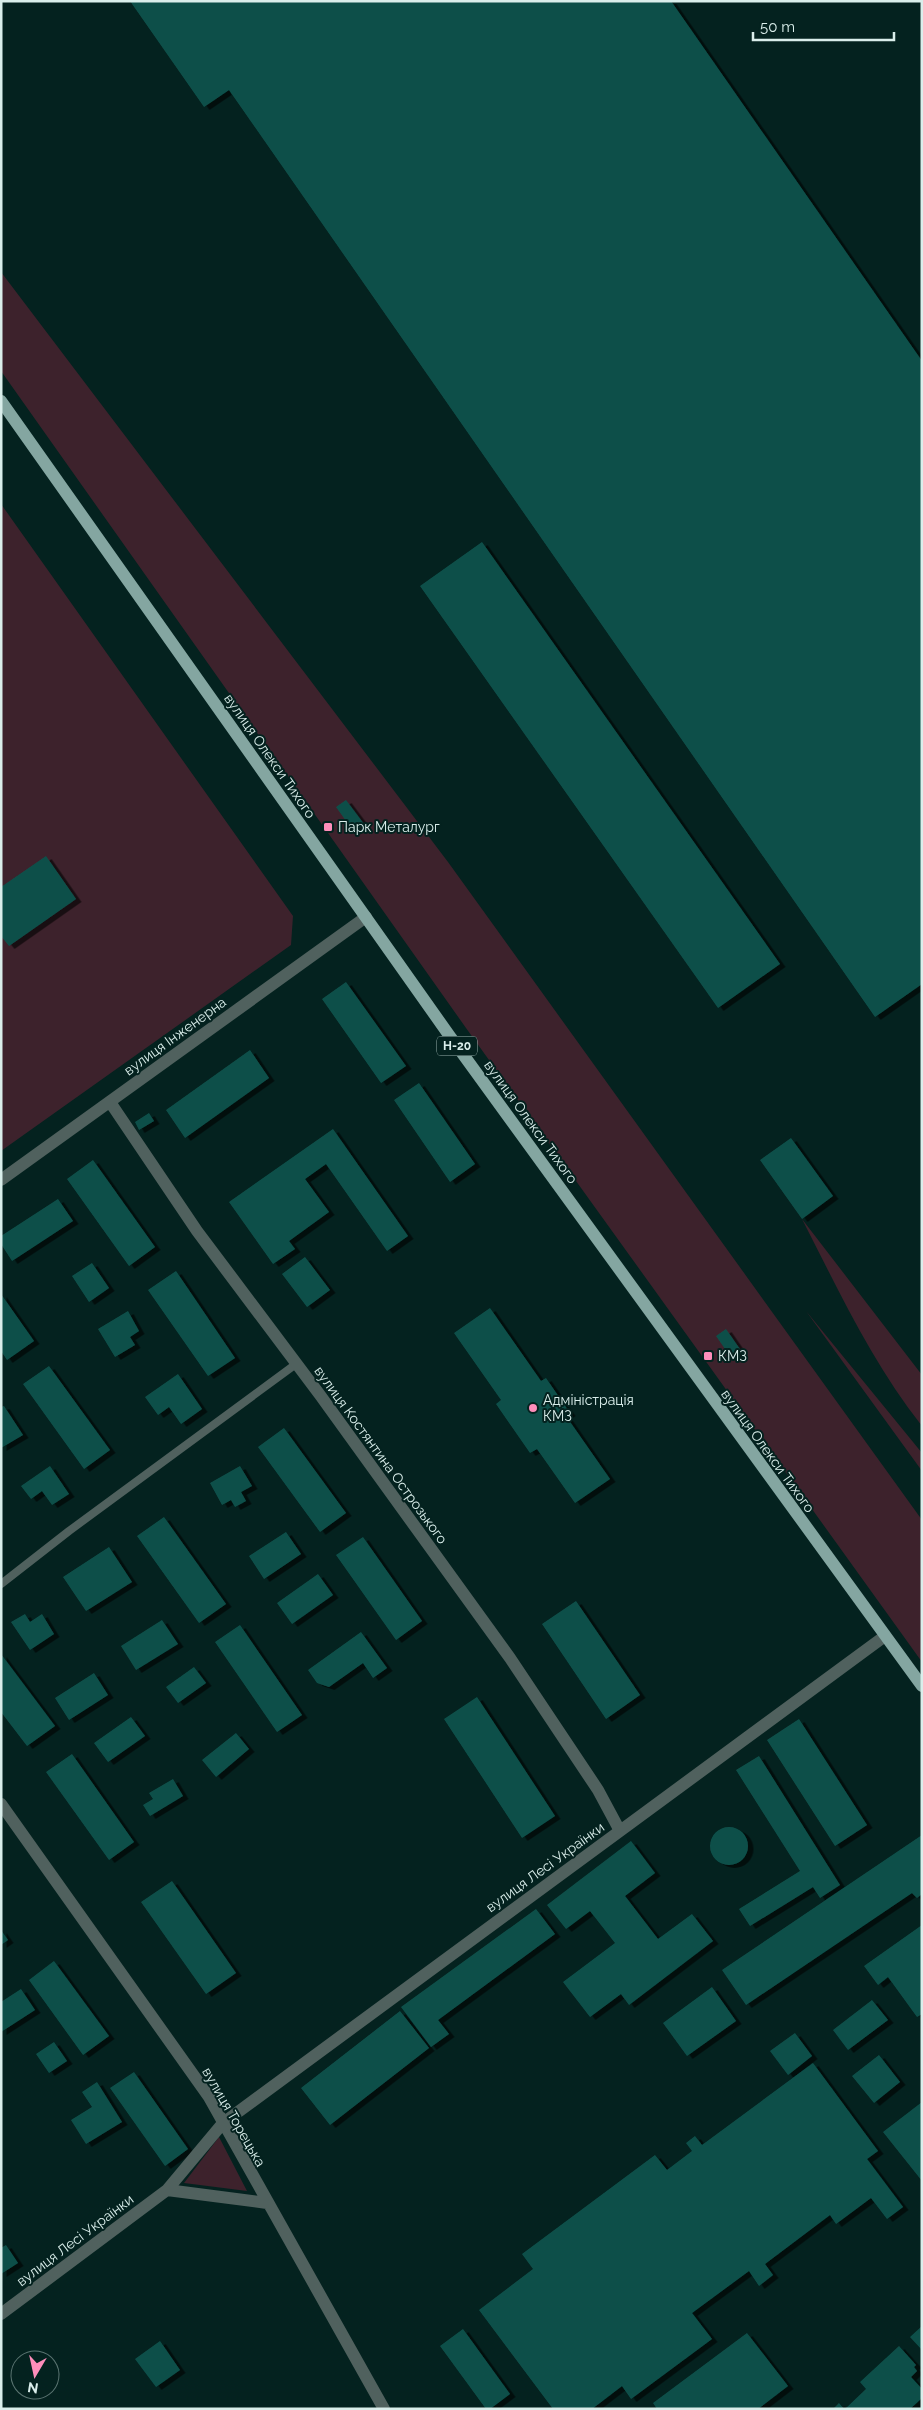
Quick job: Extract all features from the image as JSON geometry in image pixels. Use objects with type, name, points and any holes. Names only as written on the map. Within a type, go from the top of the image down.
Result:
[{"type":"main road","name":"вулиця Олекси Тихого","points":[[1,400],[366,917],[922,1686]]},
{"type":"street","name":"вулиця Інженерна","points":[[1,1180],[366,917]]},
{"type":"street","name":"вулиця Костянтина Острозького","points":[[110,1102],[197,1231],[510,1658],[598,1790],[620,1831]]},
{"type":"street","name":"вулиця Лесі Українки","points":[[1,2314],[167,2190],[223,2123],[885,1636]]},
{"type":"street","name":"вулиця Торецька","points":[[1,1804],[209,2097],[384,2409]]},
{"type":"street","points":[[167,2190],[267,2203]]},
{"type":"lane","points":[[1,1584],[69,1530],[296,1364]]},
{"type":"shaded area","points":[[1,272],[448,862],[922,1520],[922,1662],[466,1028],[1,371]]},
{"type":"shaded area","points":[[1,504],[293,916],[291,945],[1,1151]]},
{"type":"shaded area","points":[[802,1219],[922,1375],[922,1426],[887,1377],[843,1299]]},
{"type":"shaded area","points":[[806,1311],[922,1453],[922,1471]]},
{"type":"shaded area","points":[[219,2137],[247,2191],[184,2183]]},
{"type":"building","points":[[130,1],[671,1],[922,361],[922,984],[875,1017],[229,90],[204,107]]},
{"type":"building","points":[[482,542],[780,964],[718,1008],[420,586]]},
{"type":"building","points":[[346,800],[364,824],[354,832],[336,807]]},
{"type":"building","points":[[46,856],[76,899],[9,946],[1,936],[1,887]]},
{"type":"building","points":[[346,982],[406,1066],[381,1083],[322,999]]},
{"type":"building","points":[[250,1050],[269,1078],[185,1138],[166,1110]]},
{"type":"building","points":[[419,1083],[475,1164],[450,1182],[394,1100]]},
{"type":"building","points":[[149,1113],[154,1121],[139,1130],[135,1122]]},
{"type":"building","points":[[333,1129],[408,1236],[387,1251],[326,1164],[305,1179],[329,1212],[289,1241],[295,1249],[273,1264],[229,1202]]},
{"type":"building","points":[[791,1138],[833,1196],[802,1219],[760,1160]]},
{"type":"building","points":[[93,1160],[155,1247],[129,1266],[67,1179]]},
{"type":"building","points":[[58,1199],[73,1221],[12,1261],[1,1244],[1,1236]]},
{"type":"building","points":[[305,1257],[330,1290],[307,1307],[282,1274]]},
{"type":"building","points":[[92,1263],[109,1288],[89,1302],[72,1276]]},
{"type":"building","points":[[176,1271],[235,1358],[208,1376],[148,1290]]},
{"type":"building","points":[[1,1294],[34,1341],[7,1360],[1,1351]]},
{"type":"building","name":"Адміністрація КМЗ","points":[[490,1308],[541,1381],[546,1378],[570,1413],[566,1416],[610,1479],[575,1503],[537,1449],[530,1453],[496,1404],[501,1400],[454,1333]]},
{"type":"building","points":[[128,1311],[139,1331],[130,1337],[135,1345],[115,1357],[98,1329]]},
{"type":"building","points":[[726,1329],[742,1352],[732,1359],[716,1336]]},
{"type":"building","points":[[49,1366],[110,1450],[84,1469],[23,1384]]},
{"type":"building","points":[[178,1374],[202,1409],[181,1424],[169,1407],[158,1415],[145,1397]]},
{"type":"building","points":[[4,1406],[23,1435],[1,1448],[1,1407]]},
{"type":"building","points":[[284,1428],[346,1513],[320,1532],[258,1447]]},
{"type":"building","points":[[50,1466],[69,1494],[52,1505],[42,1491],[31,1499],[21,1486]]},
{"type":"building","points":[[240,1466],[252,1486],[241,1492],[246,1501],[235,1507],[231,1500],[222,1505],[210,1483]]},
{"type":"building","points":[[164,1517],[226,1604],[199,1623],[137,1536]]},
{"type":"building","points":[[286,1532],[301,1554],[264,1579],[249,1556]]},
{"type":"building","points":[[363,1537],[422,1621],[396,1640],[336,1555]]},
{"type":"building","points":[[109,1547],[132,1582],[86,1611],[63,1577]]},
{"type":"building","points":[[318,1574],[333,1595],[292,1624],[277,1603]]},
{"type":"building","points":[[576,1601],[640,1695],[606,1719],[542,1624]]},
{"type":"building","points":[[25,1614],[30,1622],[42,1614],[54,1634],[30,1650],[11,1622]]},
{"type":"building","points":[[162,1620],[178,1644],[136,1670],[121,1646]]},
{"type":"building","points":[[240,1625],[302,1715],[277,1732],[215,1642]]},
{"type":"building","points":[[361,1632],[387,1668],[373,1678],[363,1663],[329,1687],[317,1683],[308,1670]]},
{"type":"building","points":[[1,1654],[55,1726],[27,1746],[1,1712]]},
{"type":"building","points":[[194,1667],[206,1683],[178,1703],[166,1687]]},
{"type":"building","points":[[94,1673],[108,1695],[69,1720],[55,1698]]},
{"type":"building","points":[[477,1697],[555,1816],[522,1838],[444,1719]]},
{"type":"building","points":[[131,1717],[145,1736],[108,1762],[94,1743]]},
{"type":"building","points":[[799,1719],[867,1825],[835,1846],[767,1740]]},
{"type":"building","points":[[236,1733],[249,1749],[216,1777],[202,1760]]},
{"type":"building","points":[[72,1754],[134,1842],[109,1860],[46,1772]]},
{"type":"building","points":[[759,1756],[840,1885],[820,1898],[813,1887],[750,1926],[739,1909],[800,1871],[736,1770]]},
{"type":"building","points":[[173,1779],[183,1796],[150,1816],[143,1805],[153,1799],[149,1793]]},
{"type":"building","points":[[729,1827],[742,1833],[748,1846],[742,1859],[729,1865],[716,1859],[710,1846],[716,1833]]},
{"type":"building","points":[[922,1835],[922,1894],[917,1898],[912,1893],[746,2005],[722,1970]]},
{"type":"building","points":[[631,1841],[655,1873],[625,1896],[658,1939],[692,1914],[713,1941],[629,2005],[621,1994],[590,2017],[563,1982],[615,1943],[590,1911],[566,1929],[547,1905]]},
{"type":"building","points":[[172,1881],[236,1973],[206,1994],[141,1902]]},
{"type":"building","points":[[536,1909],[555,1934],[438,2020],[449,2034],[431,2047],[401,2007]]},
{"type":"building","points":[[922,1925],[922,2014],[917,2017],[888,1977],[878,1985],[864,1966]]},
{"type":"building","points":[[1,1930],[8,1940],[1,1945]]},
{"type":"building","points":[[54,1961],[109,2036],[83,2055],[29,1980]]},
{"type":"building","points":[[712,1987],[736,2021],[687,2056],[663,2023]]},
{"type":"building","points":[[21,1989],[35,2010],[1,2032],[1,2002]]},
{"type":"building","points":[[872,2000],[888,2020],[848,2050],[833,2030]]},
{"type":"building","points":[[400,2011],[429,2048],[330,2125],[301,2088]]},
{"type":"building","points":[[795,2033],[812,2056],[788,2075],[770,2051]]},
{"type":"building","points":[[54,2042],[67,2061],[49,2073],[36,2054]]},
{"type":"building","points":[[879,2055],[900,2082],[874,2103],[852,2076]]},
{"type":"building","points":[[813,2063],[878,2151],[867,2159],[903,2207],[887,2219],[871,2198],[836,2224],[830,2215],[765,2264],[773,2275],[759,2286],[749,2271],[692,2313],[712,2339],[631,2399],[622,2386],[592,2409],[553,2409],[479,2310],[533,2269],[522,2254],[655,2155],[667,2170],[692,2151],[686,2143],[695,2136],[702,2145]]},
{"type":"building","points":[[134,2072],[188,2149],[165,2166],[110,2088]]},
{"type":"building","points":[[97,2082],[122,2122],[86,2144],[71,2120],[92,2107],[82,2092]]},
{"type":"building","points":[[922,2102],[922,2181],[883,2132]]},
{"type":"building","points":[[6,2245],[18,2263],[1,2274],[1,2248]]},
{"type":"building","points":[[922,2326],[922,2350],[910,2337]]},
{"type":"building","points":[[463,2329],[510,2394],[490,2409],[486,2409],[440,2346]]},
{"type":"building","points":[[747,2333],[788,2386],[758,2409],[657,2409],[653,2403]]},
{"type":"building","points":[[160,2341],[180,2370],[156,2387],[135,2359]]},
{"type":"building","points":[[899,2346],[916,2365],[914,2367],[917,2371],[911,2377],[922,2389],[922,2398],[910,2409],[845,2409],[866,2389],[860,2382]]},
{"type":"building","points":[[839,2403],[844,2409],[833,2409]]},
{"type":"place","name":"Парк Металург","points":[[328,827]]},
{"type":"place","name":"КМЗ","points":[[708,1356]]},
{"type":"place","name":"Адміністрація КМЗ","points":[[533,1408]]}]
